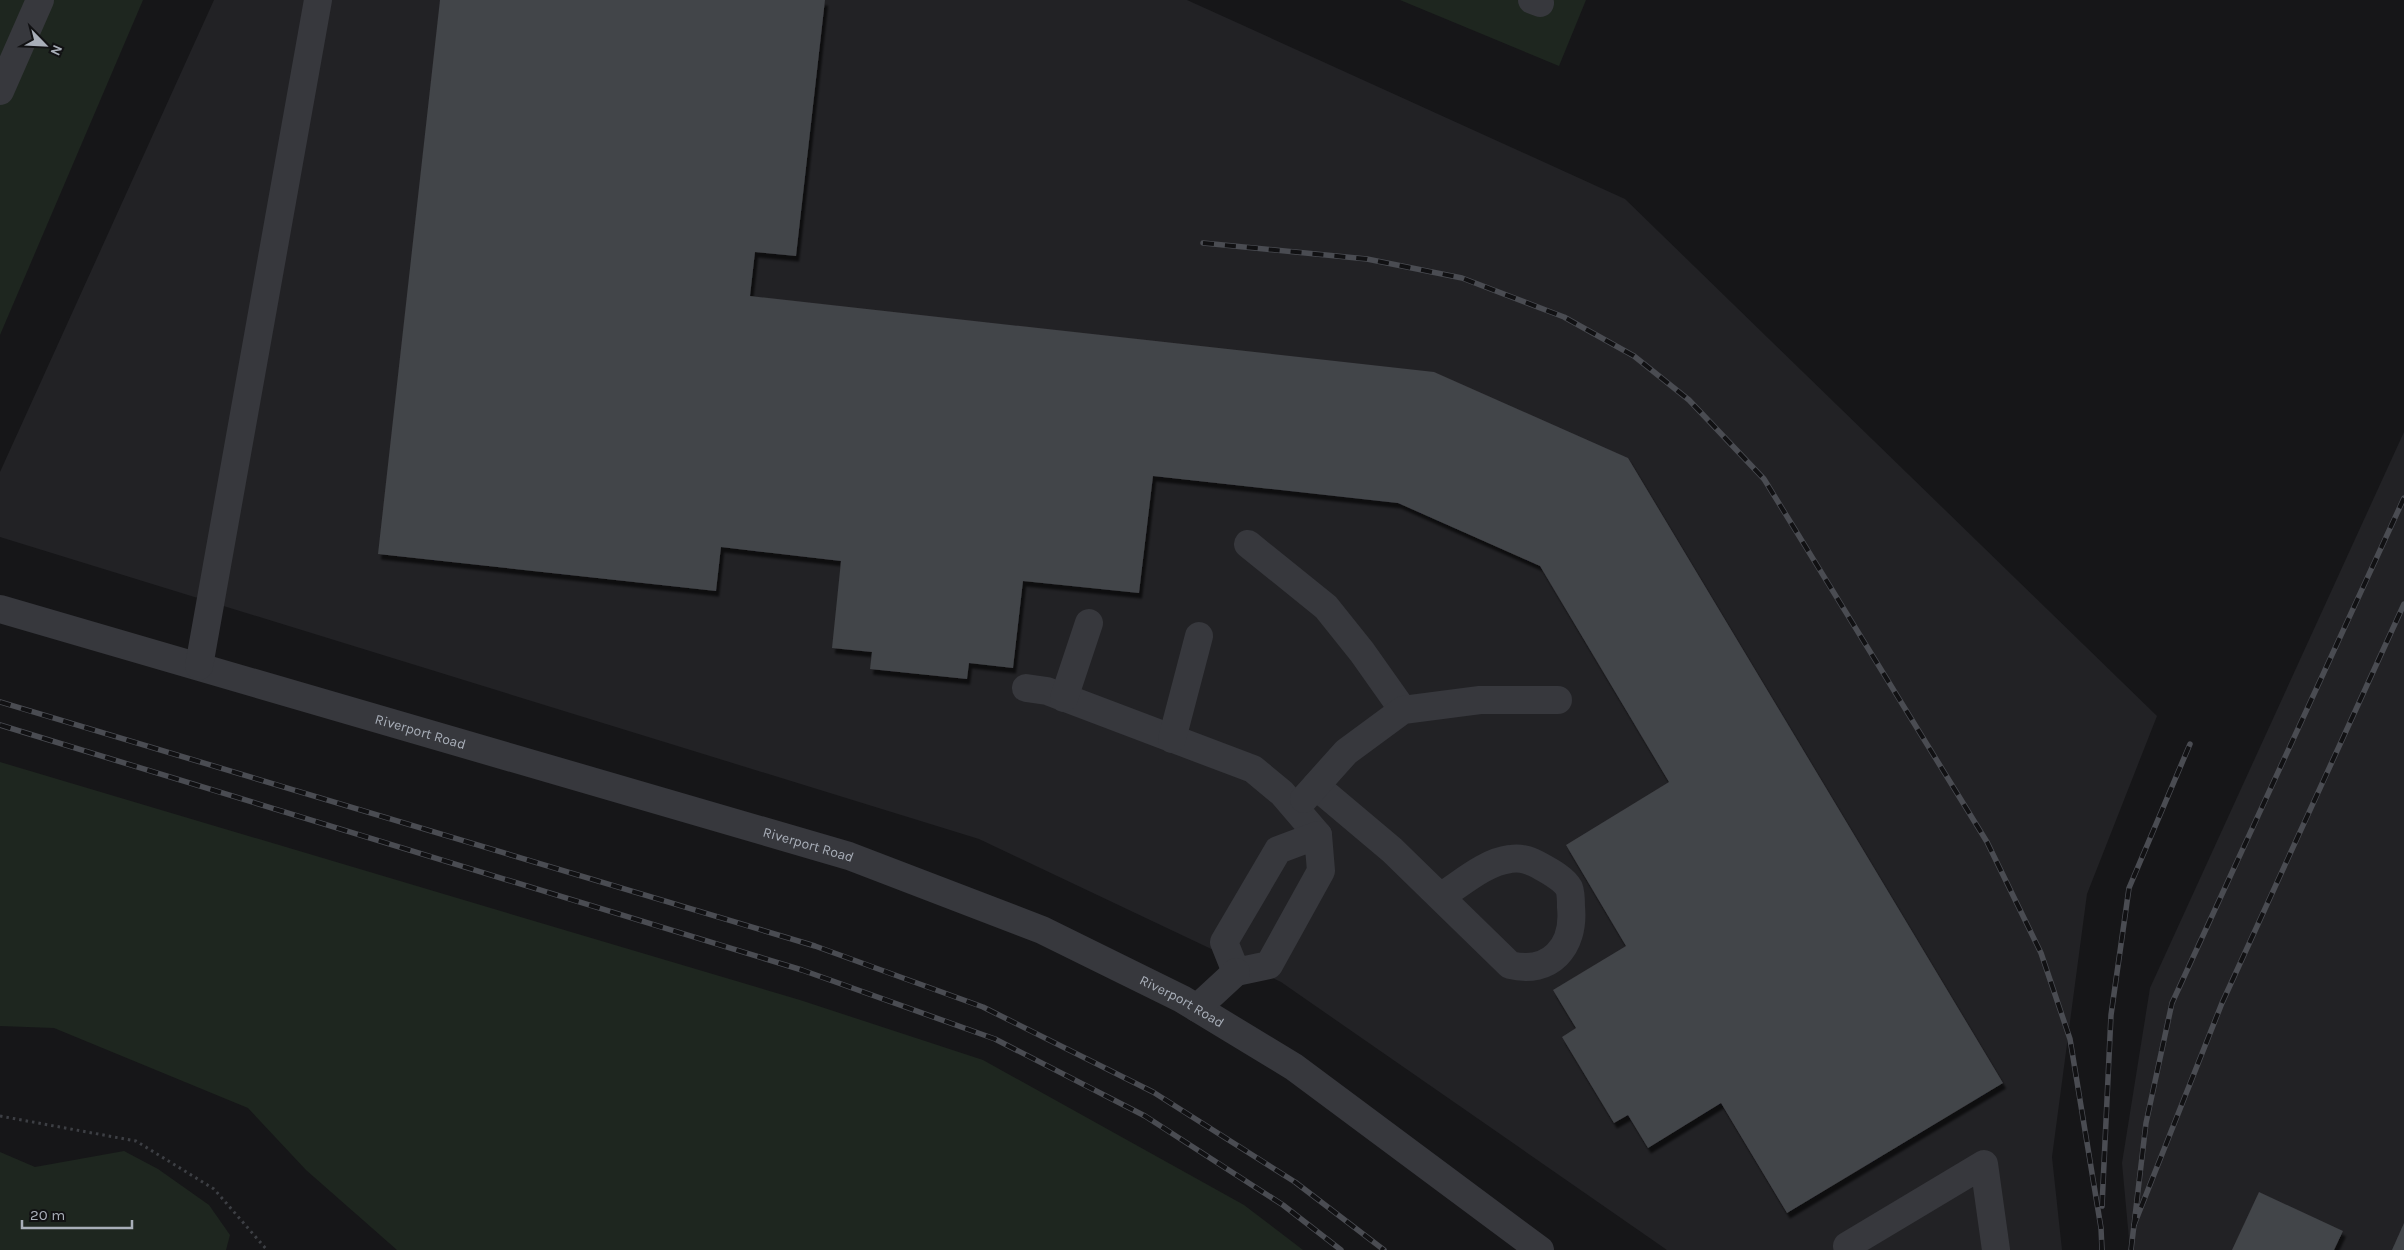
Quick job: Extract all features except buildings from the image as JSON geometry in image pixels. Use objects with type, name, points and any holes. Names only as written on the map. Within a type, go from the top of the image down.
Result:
[{"type":"street","points":[[0,91],[40,0]]},
{"type":"street","points":[[199,666],[318,0]]},
{"type":"street","points":[[1248,544],[1326,607],[1362,652],[1403,710]]},
{"type":"street","name":"Riverport Road","points":[[0,608],[849,856],[1042,930],[1197,1008],[1294,1067],[1540,1250]]},
{"type":"street","points":[[1064,698],[1088,623]]},
{"type":"street","points":[[1172,739],[1199,636]]},
{"type":"street","points":[[1026,688],[1047,691],[1254,770],[1296,807],[1318,834],[1321,871],[1269,965],[1236,972],[1197,1008]]},
{"type":"street","points":[[1296,807],[1346,752],[1403,710],[1480,700],[1558,700]]},
{"type":"street","points":[[1316,786],[1392,850],[1440,897],[1510,965],[1521,967],[1541,965],[1557,956],[1570,932],[1572,914],[1570,890],[1565,882],[1525,858],[1508,859],[1491,865],[1440,897]]},
{"type":"street","points":[[1236,972],[1224,942],[1278,850],[1318,834]]},
{"type":"street","points":[[1853,1250],[1847,1246],[1984,1164],[1996,1250]]},
{"type":"path","points":[[0,1116],[136,1141],[214,1189],[267,1250]]},
{"type":"shaded area","points":[[0,0],[143,0],[0,335]]},
{"type":"shaded area","points":[[214,0],[1187,0],[1625,199],[2157,716],[2087,894],[2052,1157],[2062,1250],[1667,1250],[1281,982],[979,839],[0,537],[0,472]]},
{"type":"shaded area","points":[[1400,0],[1586,0],[1559,66]]},
{"type":"shaded area","points":[[2404,432],[2404,1250],[2130,1250],[2122,1163],[2150,988]]},
{"type":"shaded area","points":[[0,762],[800,1000],[983,1060],[1244,1205],[1303,1250],[397,1250],[306,1170],[248,1108],[54,1028],[0,1026]]},
{"type":"shaded area","points":[[124,1151],[158,1169],[209,1205],[230,1235],[226,1250],[0,1250],[0,1152],[35,1167]]},
{"type":"railway","points":[[1203,243],[1367,259],[1462,278],[1564,317],[1634,356],[1689,400],[1764,479],[1987,842],[2041,953],[2070,1039],[2101,1228],[2102,1250]]},
{"type":"railway","points":[[2134,1225],[2146,1123],[2172,1003],[2404,498]]},
{"type":"railway","points":[[2131,1250],[2134,1225],[2222,1003],[2404,604]]},
{"type":"railway","points":[[0,702],[815,946],[983,1007],[1153,1092],[1295,1182],[1384,1250]]},
{"type":"railway","points":[[0,725],[802,970],[995,1039],[1145,1116],[1283,1205],[1341,1250]]},
{"type":"railway","points":[[2102,1206],[2111,1015],[2129,888],[2190,744]]}]
